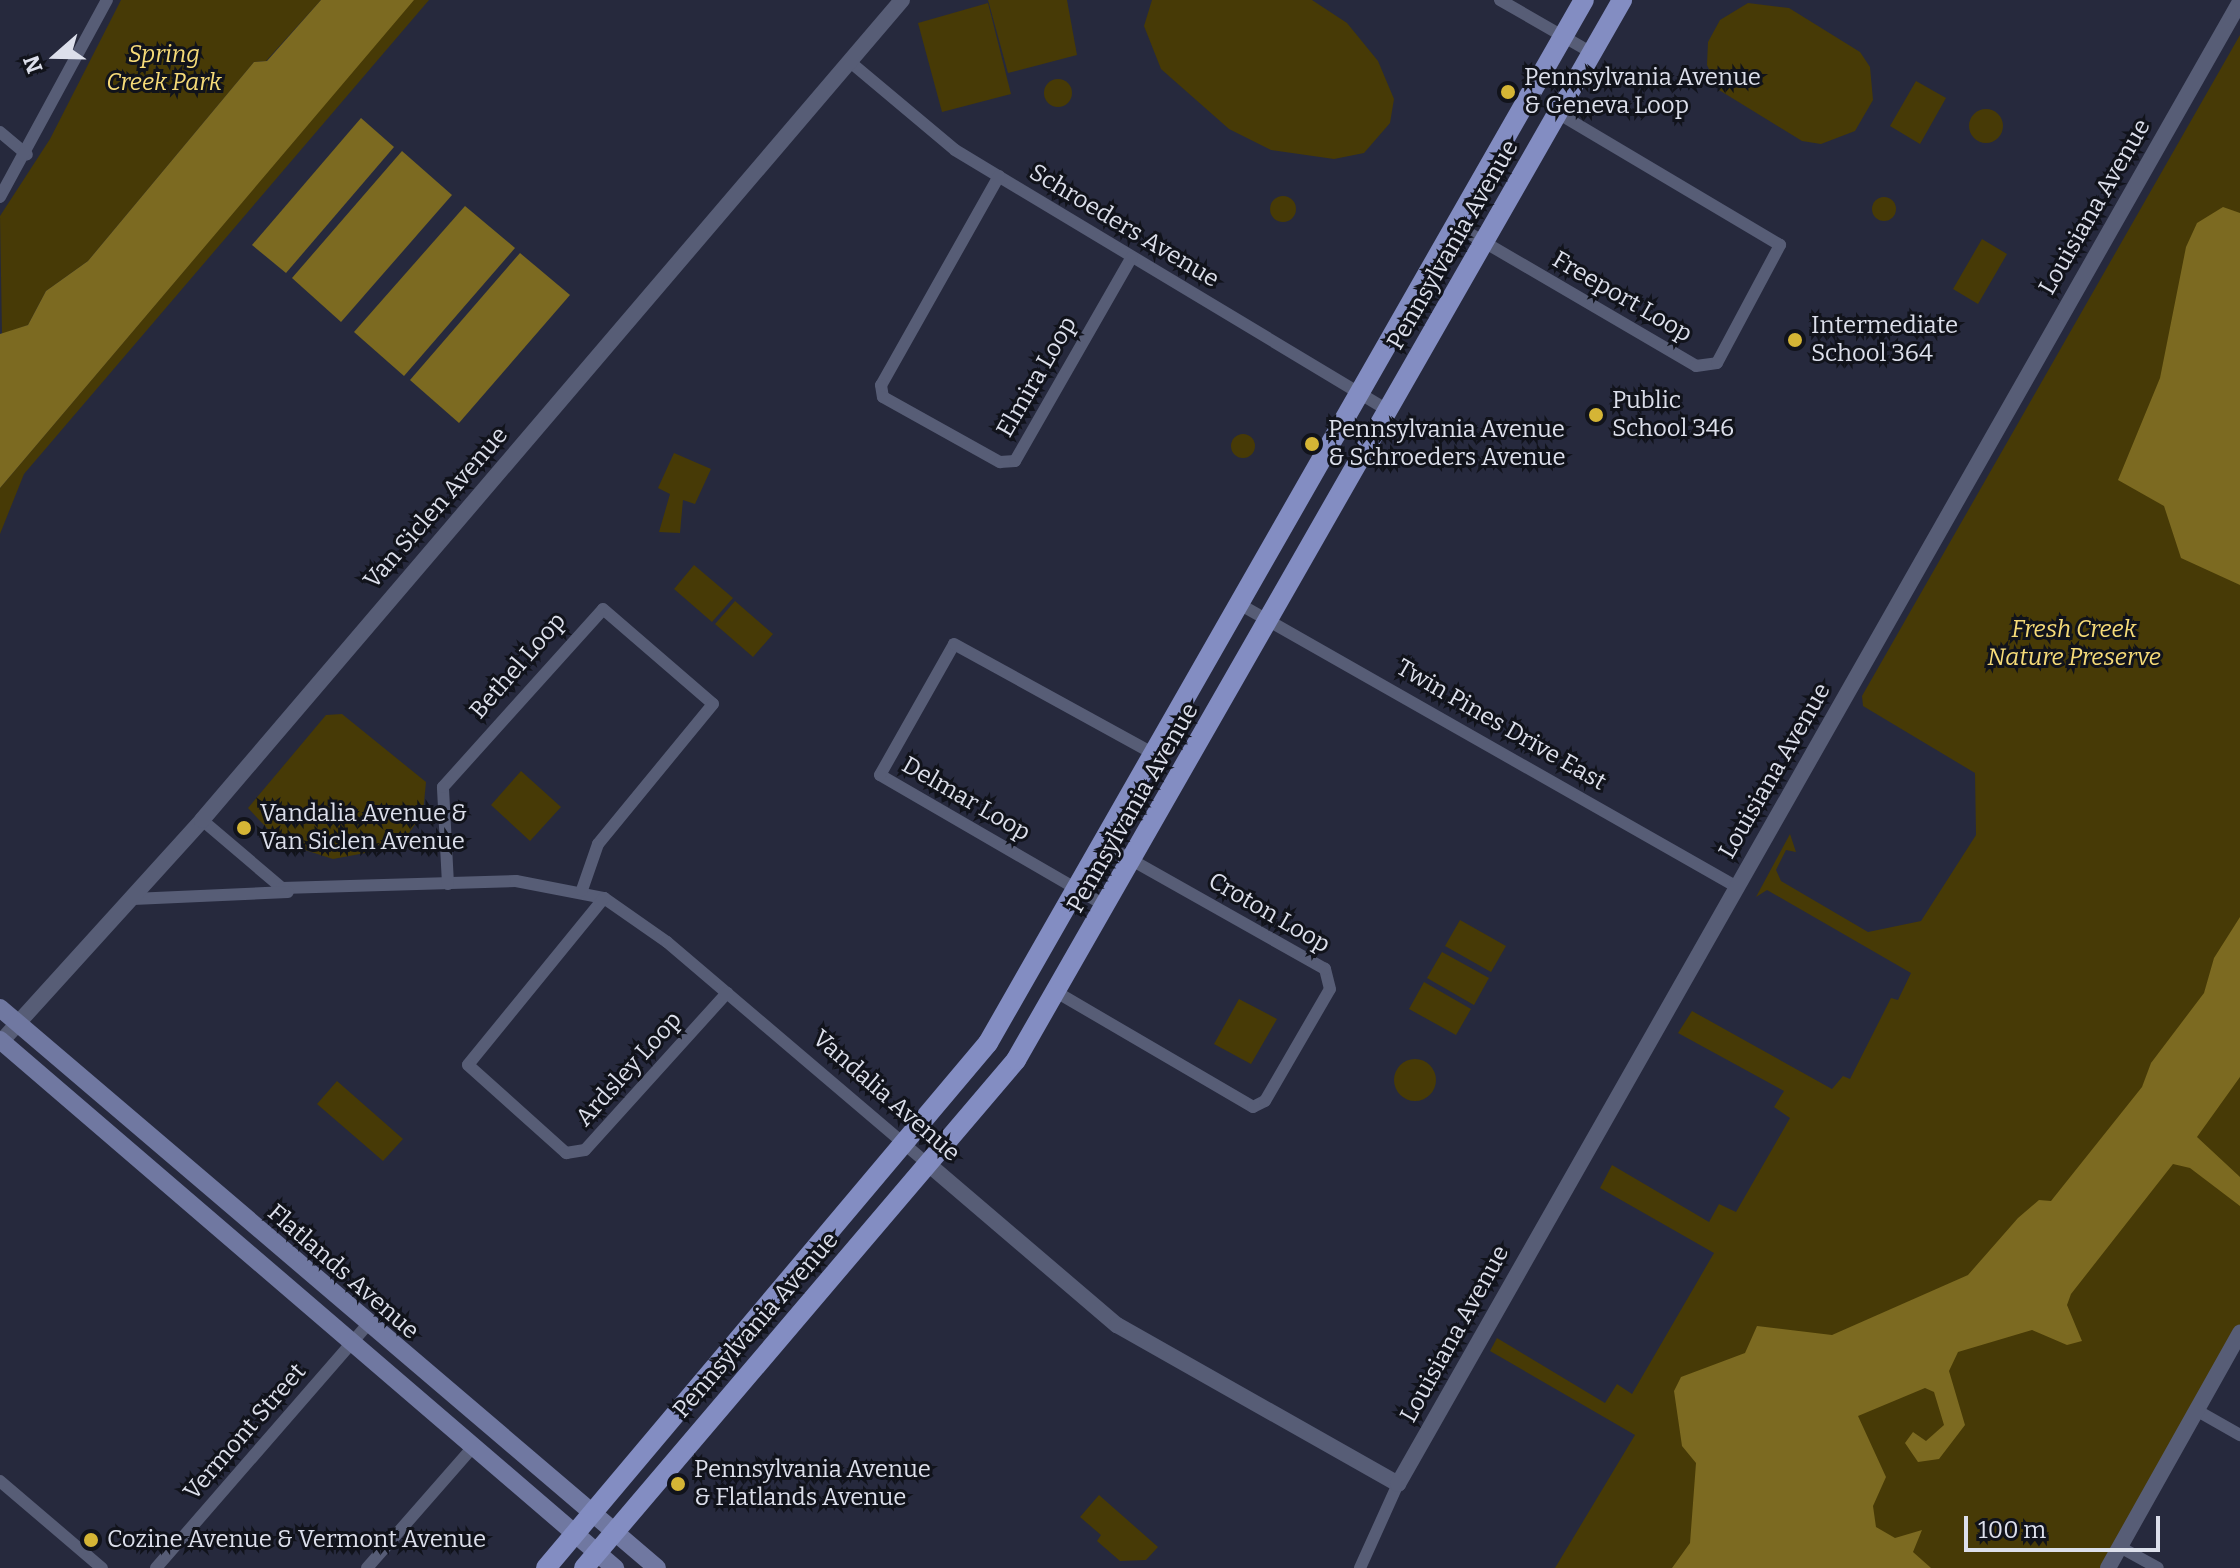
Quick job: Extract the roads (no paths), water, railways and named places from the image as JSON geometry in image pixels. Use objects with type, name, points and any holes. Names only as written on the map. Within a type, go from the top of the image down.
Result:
[{"type":"main road","name":"Pennsylvania Avenue","points":[[546,1568],[575,1534],[591,1509],[907,1144],[988,1043],[1584,0]]},
{"type":"main road","name":"Pennsylvania Avenue","points":[[591,1560],[1016,1060],[1058,993],[1622,0]]},
{"type":"main road","name":"Flatlands Avenue","points":[[0,1008],[367,1325],[591,1509],[657,1568]]},
{"type":"main road","name":"Flatlands Avenue","points":[[1,1041],[575,1534],[591,1560],[615,1568]]},
{"type":"street","points":[[0,197],[27,155],[107,0]]},
{"type":"street","name":"Van Siclen Avenue","points":[[1,1041],[21,1026],[202,820],[902,0]]},
{"type":"street","points":[[1500,0],[1592,53]]},
{"type":"street","name":"Louisiana Avenue","points":[[1360,1568],[1398,1484],[2240,2]]},
{"type":"street","name":"Schroeders Avenue","points":[[849,61],[955,150],[1389,411]]},
{"type":"street","name":"Freeport Loop","points":[[1455,225],[1709,368],[1778,257],[1774,236],[1558,113]]},
{"type":"street","points":[[0,132],[27,155]]},
{"type":"street","name":"Elmira Loop","points":[[999,176],[881,385],[883,397],[1000,462],[1015,461],[1132,257]]},
{"type":"street","name":"Twin Pines Drive East","points":[[1241,605],[1737,887]]},
{"type":"street","name":"Bethel Loop","points":[[448,884],[443,787],[603,609],[713,704],[598,844],[582,890]]},
{"type":"street","name":"Delmar Loop","points":[[1106,906],[880,775],[954,644],[1152,753]]},
{"type":"street","name":"Vandalia Avenue","points":[[202,820],[264,880],[303,889]]},
{"type":"street","name":"Croton Loop","points":[[1058,993],[1253,1107],[1265,1101],[1330,989],[1325,969],[1103,844]]},
{"type":"street","name":"Vandalia Avenue","points":[[133,899],[448,884],[582,890],[604,898],[727,993],[1117,1325],[1398,1484]]},
{"type":"street","name":"Ardsley Loop","points":[[604,898],[468,1065],[566,1153],[585,1150],[727,993]]},
{"type":"street","name":"Vermont Street","points":[[156,1568],[367,1325]]},
{"type":"street","points":[[2108,1568],[2240,1333]]},
{"type":"street","points":[[2196,1410],[2240,1435]]},
{"type":"street","points":[[367,1568],[473,1447]]},
{"type":"street","points":[[0,1481],[102,1568]]},
{"type":"street","points":[[2120,1547],[2158,1568]]},
{"type":"place","name":"Pennsylvania Avenue & Geneva Loop","points":[[1508,92]]},
{"type":"place","name":"Intermediate School 364","points":[[1795,340]]},
{"type":"place","name":"Public School 346","points":[[1596,415]]},
{"type":"place","name":"Pennsylvania Avenue & Schroeders Avenue","points":[[1312,444]]},
{"type":"place","name":"Vandalia Avenue & Van Siclen Avenue","points":[[244,828]]},
{"type":"place","name":"Pennsylvania Avenue & Flatlands Avenue","points":[[678,1484]]},
{"type":"place","name":"Cozine Avenue & Vermont Avenue","points":[[91,1540]]},
{"type":"park label","name":"Spring Creek Park","points":[[164,69]]},
{"type":"park label","name":"Fresh Creek Nature Preserve","points":[[2074,644]]}]
